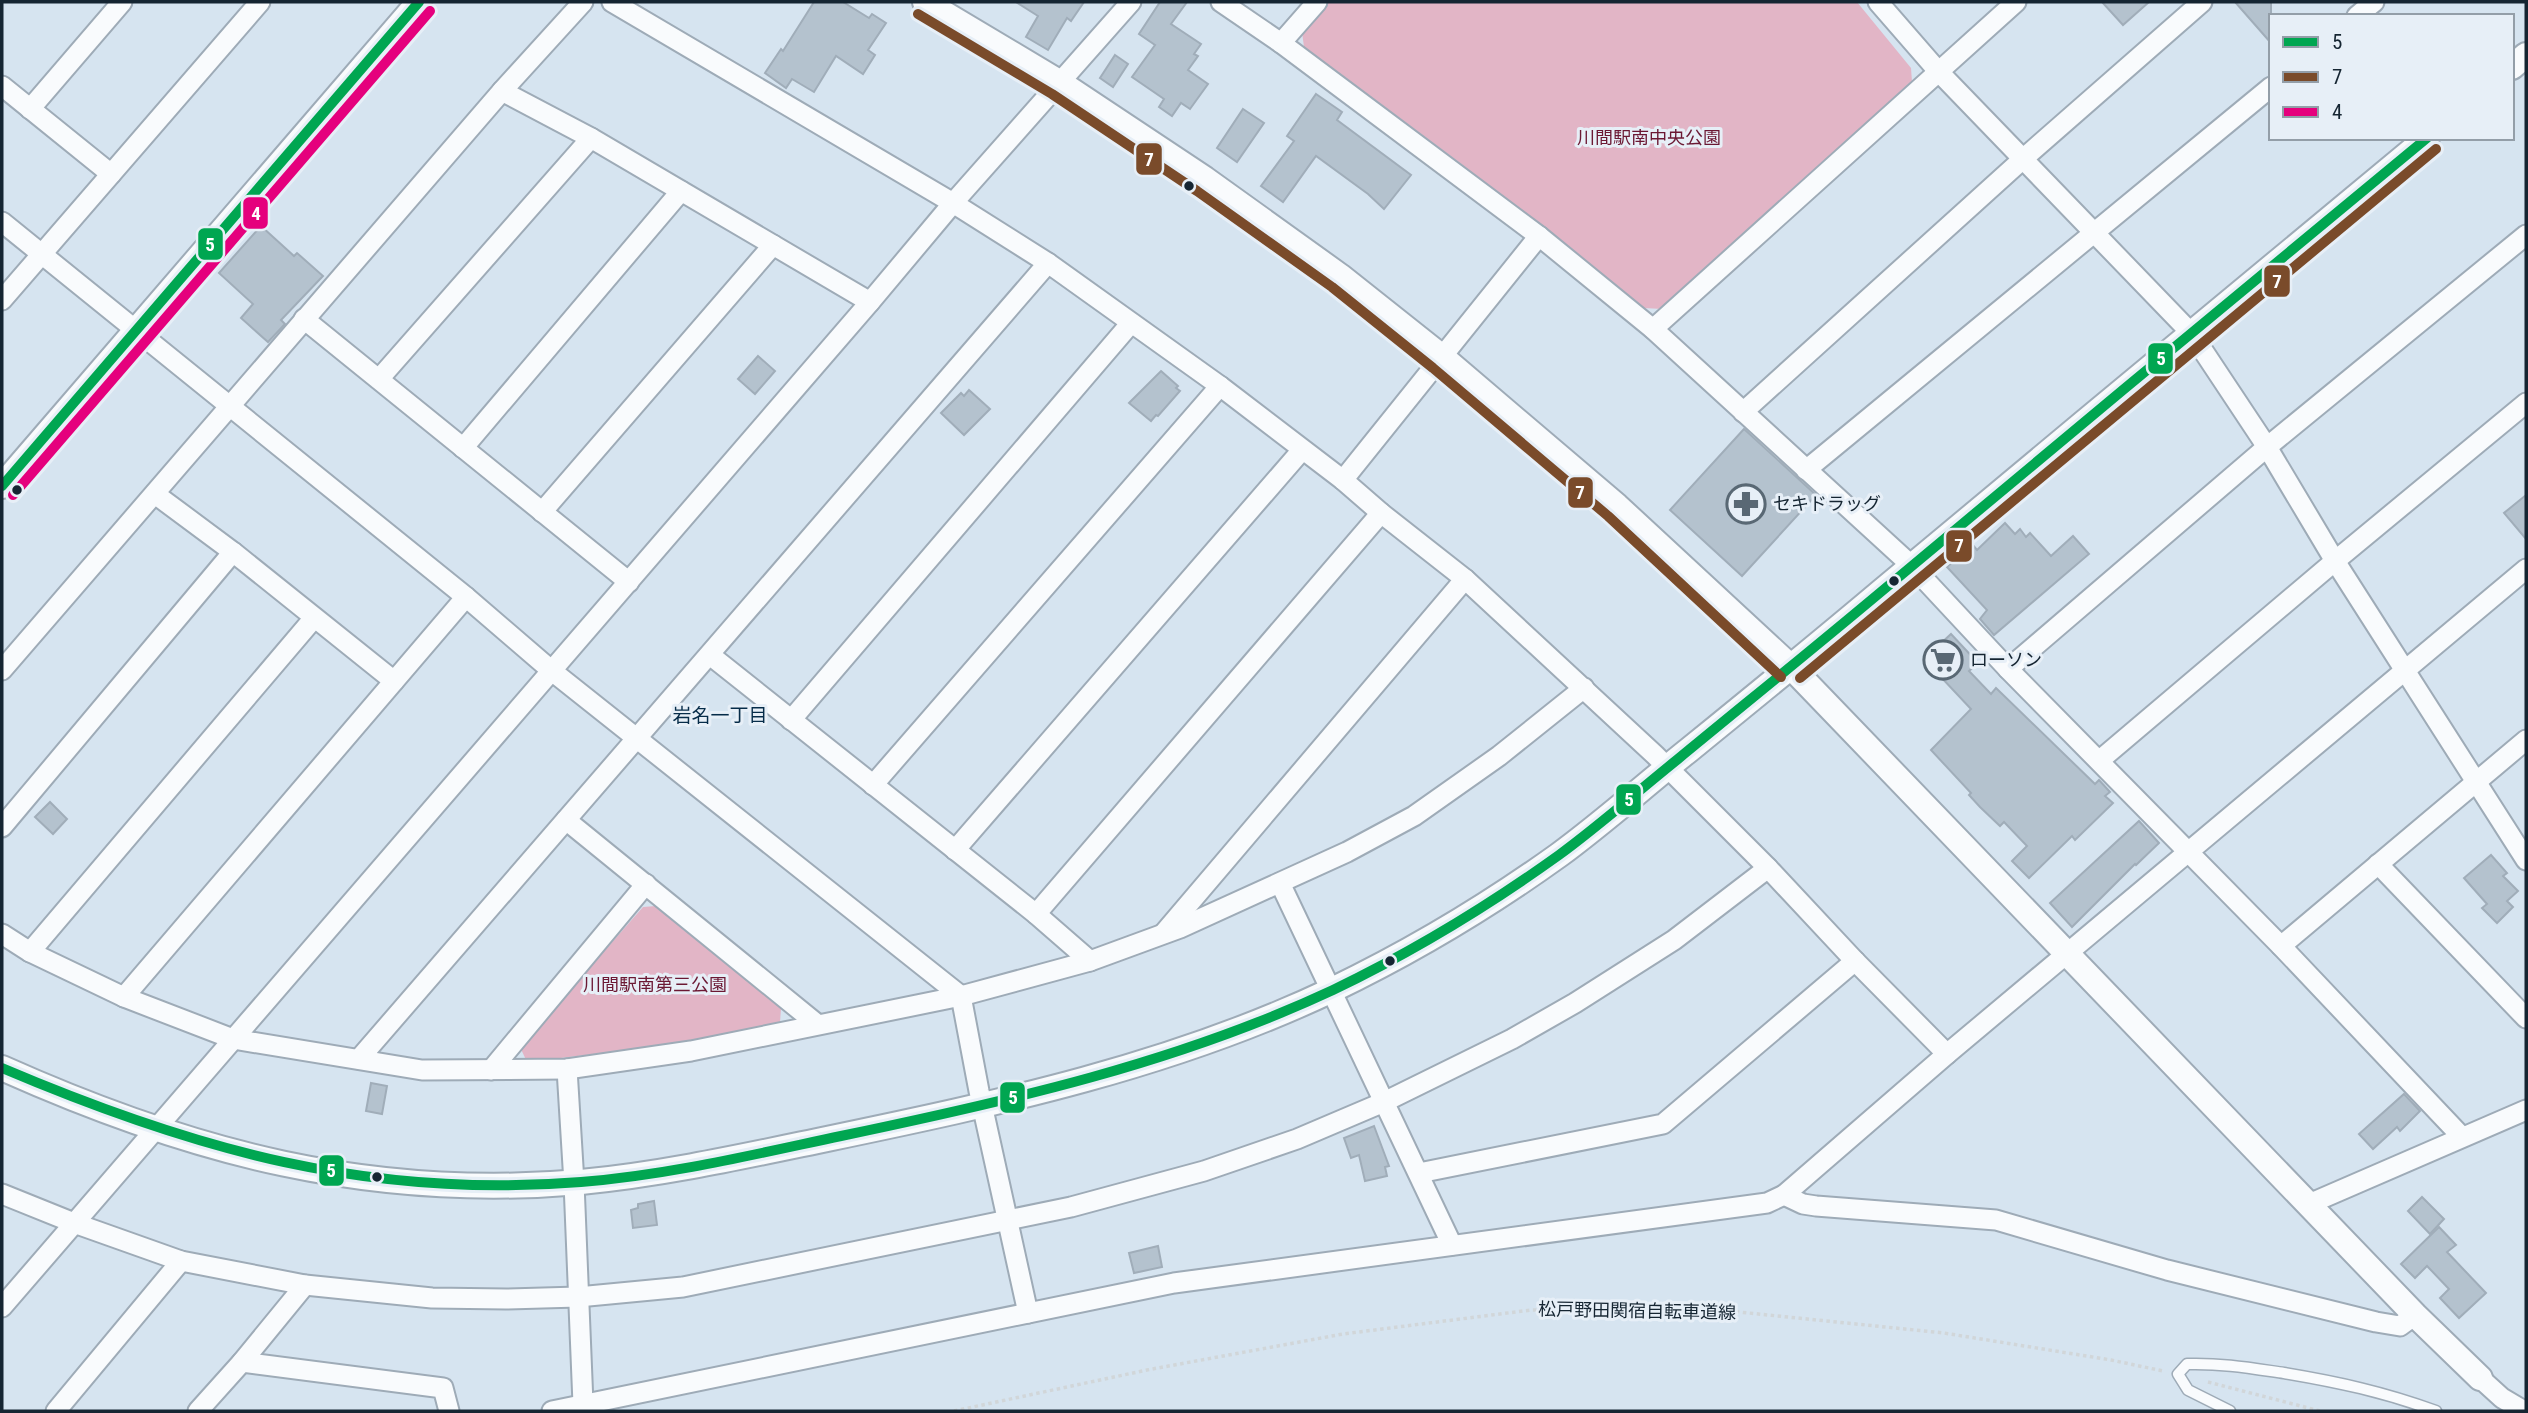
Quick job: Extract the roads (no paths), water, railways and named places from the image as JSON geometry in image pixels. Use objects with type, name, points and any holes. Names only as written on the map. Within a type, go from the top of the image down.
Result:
[{"type":"street","points":[[30,109],[122,2]]},
{"type":"street","points":[[2,300],[260,2]]},
{"type":"street","points":[[2,486],[419,2]]},
{"type":"street","points":[[2,670],[502,91],[583,2]]},
{"type":"street","points":[[612,2],[953,202],[1048,263],[1220,386],[1343,480],[1465,579],[1668,767],[1947,1054]]},
{"type":"street","points":[[925,2],[1059,82],[1205,179],[1340,276],[1442,356],[1617,506],[1791,667],[2415,1315],[2502,1398],[2524,1411]]},
{"type":"street","points":[[2,1307],[629,583],[953,202],[1130,2]]},
{"type":"street","points":[[1221,2],[1281,43],[1539,236],[1653,329],[1912,566],[2008,668],[2281,946],[2462,1137]]},
{"type":"street","points":[[1281,43],[1317,2]]},
{"type":"street","points":[[1878,2],[1938,71],[2192,334],[2267,447],[2335,561],[2526,860]]},
{"type":"street","points":[[1653,329],[2016,2]]},
{"type":"street","points":[[1743,412],[2024,158],[2202,2]]},
{"type":"street","points":[[2359,14],[2374,2]]},
{"type":"street","points":[[2,86],[111,174]]},
{"type":"street","points":[[1806,470],[2269,89]]},
{"type":"street","points":[[502,91],[591,138],[870,302]]},
{"type":"street","points":[[379,379],[591,138]]},
{"type":"street","points":[[2,1068],[89,1106],[154,1130],[262,1160],[337,1175],[411,1183],[487,1186],[632,1177],[984,1107],[1106,1075],[1232,1033],[1330,991],[1391,959],[1510,887],[1592,830],[2425,140]]},
{"type":"street","points":[[463,448],[681,191]]},
{"type":"street","points":[[2,222],[466,597],[552,671],[961,996],[1028,1312]]},
{"type":"street","points":[[2008,668],[2267,447],[2526,234]]},
{"type":"street","points":[[1343,480],[1539,236]]},
{"type":"street","points":[[542,512],[773,245]]},
{"type":"street","points":[[359,1059],[1048,263]]},
{"type":"street","points":[[304,320],[629,583]]},
{"type":"street","points":[[791,720],[1131,323]]},
{"type":"street","points":[[873,785],[1220,386]]},
{"type":"street","points":[[2100,760],[2526,403]]},
{"type":"street","points":[[955,850],[1302,450]]},
{"type":"street","points":[[155,494],[233,552],[394,681]]},
{"type":"street","points":[[1036,914],[1381,513]]},
{"type":"street","points":[[2,827],[233,552]]},
{"type":"street","points":[[552,1411],[1174,1283],[1767,1203],[1784,1195],[1947,1054],[2526,569]]},
{"type":"street","points":[[1163,934],[1465,579]]},
{"type":"street","points":[[124,997],[466,597]]},
{"type":"street","points":[[30,952],[314,618]]},
{"type":"street","points":[[710,655],[1036,914],[1090,961]]},
{"type":"street","points":[[2,934],[30,952],[124,997],[233,1040],[422,1070],[566,1069],[691,1051],[961,996],[1090,961],[1163,934],[1347,852],[1414,816],[1499,756],[1584,688]]},
{"type":"street","points":[[2281,946],[2526,740]]},
{"type":"street","points":[[566,820],[817,1024]]},
{"type":"street","points":[[2378,864],[2526,1018]]},
{"type":"street","points":[[2,1194],[181,1261],[305,1284],[432,1298],[578,1297],[683,1287],[1071,1206],[1204,1171],[1297,1139],[1384,1102],[1484,1054],[1575,1003],[1674,940],[1768,868]]},
{"type":"street","points":[[1280,883],[1452,1245]]},
{"type":"street","points":[[491,1070],[646,884]]},
{"type":"street","points":[[1419,1173],[1662,1124],[1855,961]]},
{"type":"street","points":[[566,1069],[574,1182],[583,1404]]},
{"type":"street","points":[[2309,1204],[2526,1110]]},
{"type":"street","points":[[1784,1195],[1803,1204],[1816,1206],[1996,1220],[2166,1270],[2376,1322],[2400,1326],[2415,1315]]},
{"type":"street","points":[[56,1411],[181,1261]]},
{"type":"street","points":[[198,1411],[305,1284]]},
{"type":"street","points":[[242,1362],[443,1388],[449,1411]]},
{"type":"lane","points":[[2230,1411],[2188,1390],[2178,1374],[2188,1364],[2220,1363],[2354,1385],[2436,1411]]},
{"type":"place","name":"セキドラッグ","points":[[1746,504]]},
{"type":"place","name":"ローソン","points":[[1943,660]]},
{"type":"district","name":"岩名一丁目","points":[[720,715]]},
{"type":"park label","name":"川間駅南中央公園","points":[[1649,138]]},
{"type":"park label","name":"川間駅南第三公園","points":[[655,985]]}]
